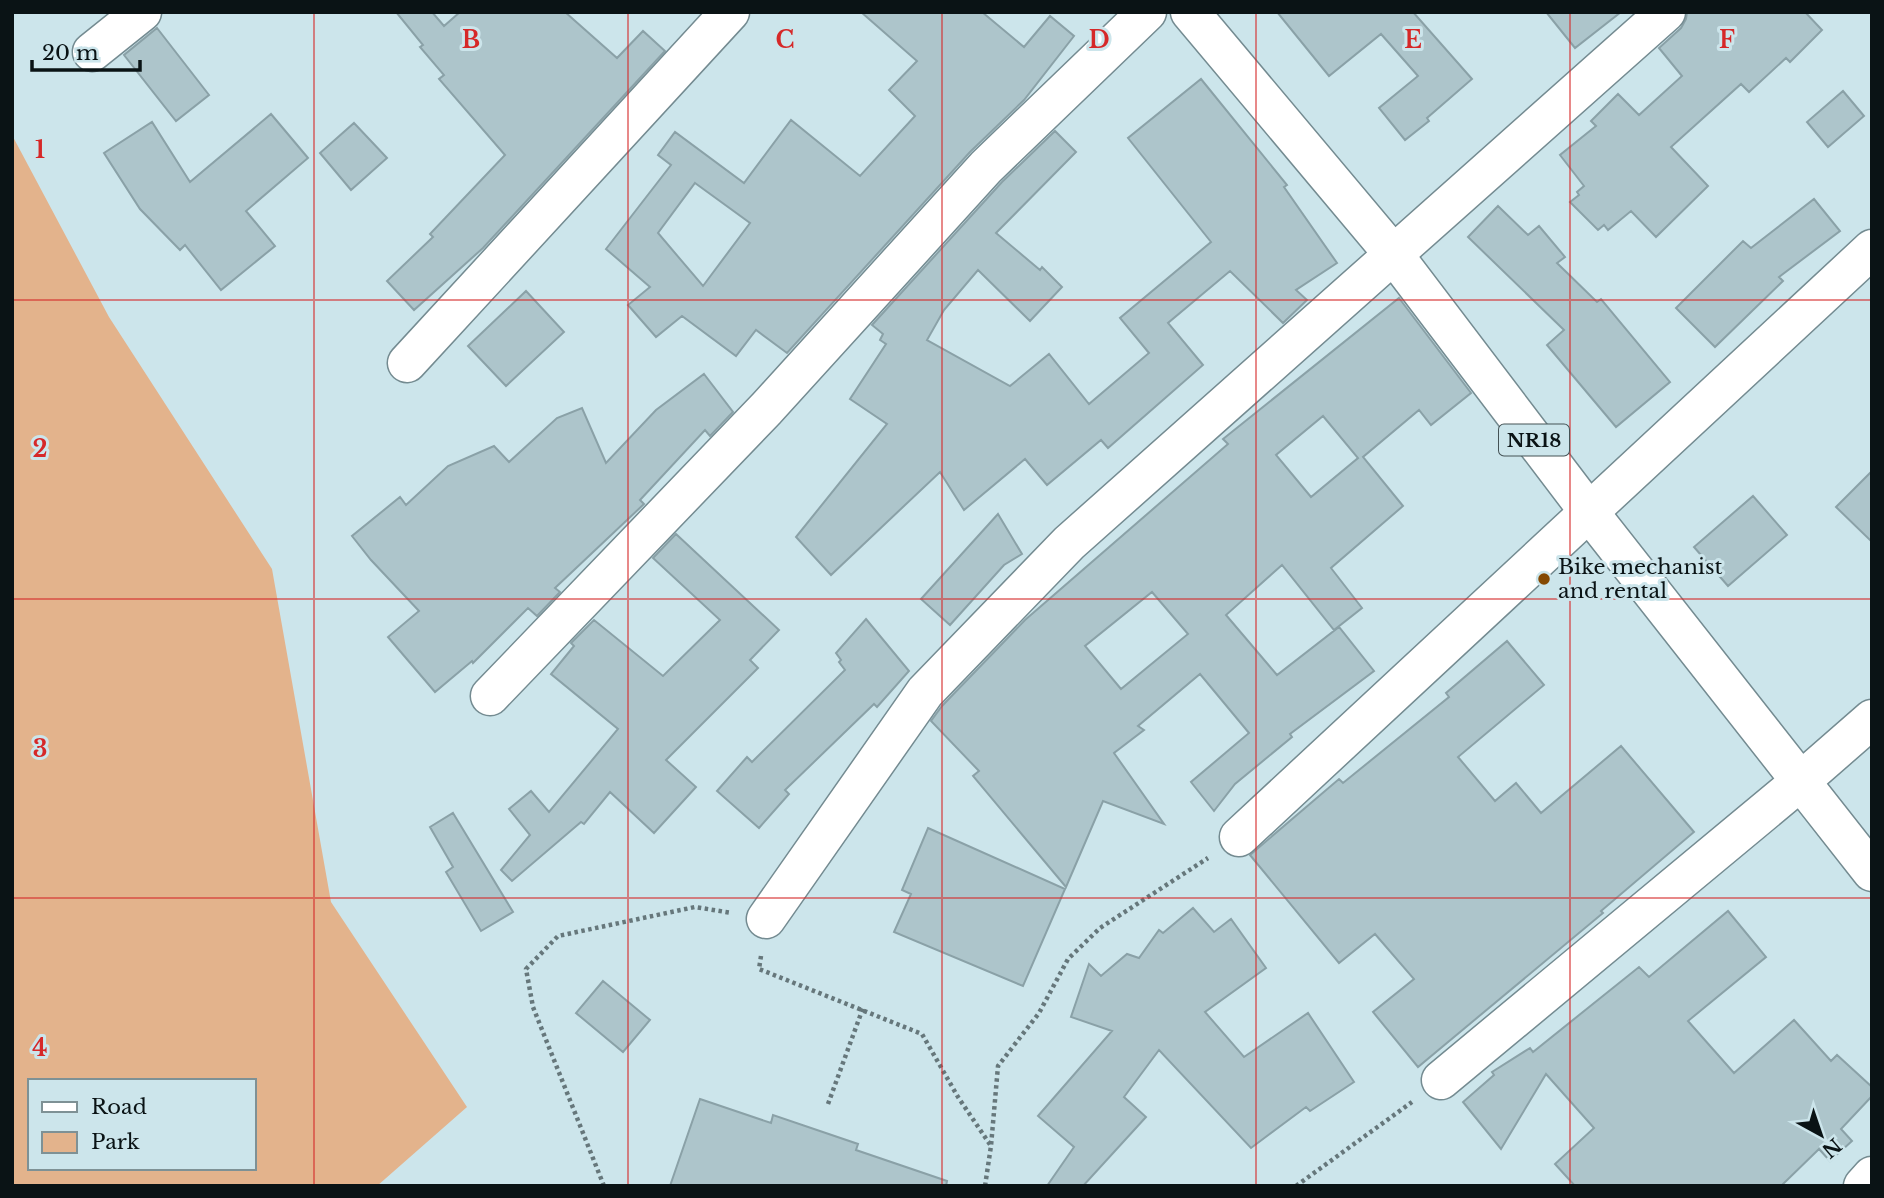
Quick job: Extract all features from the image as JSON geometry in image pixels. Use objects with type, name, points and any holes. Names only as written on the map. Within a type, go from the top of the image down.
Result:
[{"type":"street","points":[[92,52],[142,12]]},
{"type":"street","points":[[407,363],[730,12]]},
{"type":"street","points":[[490,696],[766,409],[986,167],[1147,12]]},
{"type":"street","name":"NR18","points":[[1190,12],[1394,255],[1589,512],[1872,872]]},
{"type":"street","points":[[766,919],[925,692],[1069,543],[1666,12]]},
{"type":"street","points":[[1239,838],[1872,248]]},
{"type":"street","points":[[1441,1080],[1872,719]]},
{"type":"street","points":[[1863,1186],[1872,1176]]},
{"type":"path","points":[[985,1186],[998,1066],[1039,1013],[1068,959],[1100,928],[1239,838]]},
{"type":"path","points":[[604,1186],[533,1007],[526,969],[558,936],[695,907],[766,919],[759,969],[922,1034],[958,1097],[991,1146]]},
{"type":"path","points":[[828,1104],[863,1009]]},
{"type":"path","points":[[1296,1186],[1441,1080]]},
{"type":"green space","points":[[12,135],[109,317],[272,569],[331,902],[467,1107],[377,1186],[12,1186]]},
{"type":"building","points":[[396,12],[432,12],[444,26],[460,12],[565,12],[617,58],[643,31],[665,51],[483,248],[414,310],[387,281],[433,237],[430,234],[505,155],[439,79],[444,75],[420,47],[423,45]]},
{"type":"building","points":[[861,12],[982,12],[1024,47],[1050,16],[1074,36],[1024,100],[970,152],[787,353],[756,330],[736,356],[682,316],[656,337],[628,305],[650,287],[606,249],[671,165],[658,155],[675,132],[744,183],[791,120],[860,176],[915,116],[889,90],[917,61]],"holes":[[[695,183],[750,223],[703,286],[658,233]]]},
{"type":"building","points":[[1277,12],[1413,12],[1472,79],[1427,118],[1429,121],[1405,140],[1379,108],[1418,76],[1381,34],[1329,76]]},
{"type":"building","points":[[1546,12],[1621,12],[1575,48]]},
{"type":"building","points":[[1687,12],[1805,12],[1822,30],[1790,62],[1786,58],[1749,92],[1741,84],[1671,147],[1708,186],[1656,237],[1631,211],[1608,230],[1604,225],[1598,230],[1570,202],[1579,195],[1577,192],[1584,186],[1560,155],[1596,126],[1591,121],[1618,94],[1639,115],[1682,76],[1659,48],[1681,28]]},
{"type":"building","points":[[157,28],[209,95],[176,121],[124,55]]},
{"type":"building","points":[[1201,79],[1287,185],[1284,187],[1337,263],[1296,290],[1307,300],[1283,323],[1230,271],[1168,323],[1203,365],[1108,448],[1101,440],[1047,485],[1025,459],[964,510],[940,472],[831,575],[796,537],[887,424],[850,399],[886,344],[880,340],[883,334],[872,325],[1002,182],[1055,131],[1076,152],[996,233],[1040,270],[1042,267],[1062,287],[1030,321],[978,270],[944,310],[927,340],[1010,386],[1049,354],[1089,404],[1149,353],[1120,318],[1211,242],[1128,138]]},
{"type":"building","points":[[1843,91],[1864,116],[1828,147],[1807,122]]},
{"type":"building","points":[[271,114],[308,158],[246,211],[275,246],[221,290],[185,245],[180,250],[140,209],[104,153],[152,122],[190,182]]},
{"type":"building","points":[[354,123],[387,158],[351,190],[320,153]]},
{"type":"building","points":[[1814,199],[1840,231],[1779,277],[1783,281],[1715,347],[1676,308],[1743,241],[1751,248]]},
{"type":"building","points":[[1498,206],[1528,235],[1539,226],[1565,257],[1557,263],[1597,302],[1601,299],[1670,382],[1616,427],[1547,345],[1564,330],[1468,237]]},
{"type":"building","points":[[526,291],[564,332],[506,386],[468,346]]},
{"type":"building","points":[[1399,298],[1471,393],[1431,425],[1419,410],[1363,457],[1403,506],[1331,568],[1362,608],[1334,630],[1282,565],[1226,615],[1277,675],[1339,627],[1374,671],[1290,734],[1292,737],[1235,784],[1214,811],[1191,782],[1249,733],[1200,674],[1138,726],[1144,730],[1114,753],[1164,824],[1103,801],[1066,887],[973,776],[979,771],[931,721],[942,706],[1025,620],[1228,444],[1223,439]],"holes":[[[1323,416],[1358,458],[1311,497],[1276,455]],[[1152,592],[1188,634],[1121,689],[1085,646]]]},
{"type":"building","points":[[704,374],[733,412],[710,436],[705,430],[640,500],[644,504],[555,588],[560,592],[537,616],[528,608],[473,663],[472,661],[435,692],[388,637],[419,611],[352,536],[400,497],[406,505],[448,466],[494,446],[509,462],[557,418],[582,408],[606,463],[656,410]]},
{"type":"building","points":[[1872,471],[1872,542],[1836,507]]},
{"type":"building","points":[[1753,496],[1787,535],[1728,586],[1694,547]]},
{"type":"building","points":[[998,514],[1022,554],[1004,565],[950,625],[921,599]]},
{"type":"building","points":[[676,534],[779,630],[750,660],[758,668],[666,760],[696,787],[654,833],[610,792],[584,824],[581,822],[512,881],[501,870],[530,835],[509,809],[531,791],[549,812],[618,729],[551,674],[574,646],[571,643],[594,620],[663,676],[720,620],[653,558]]},
{"type":"building","points":[[866,619],[909,671],[877,707],[874,704],[785,790],[789,794],[759,828],[717,791],[747,757],[752,762],[845,670],[836,653]]},
{"type":"building","points":[[1507,641],[1544,685],[1458,757],[1495,801],[1516,783],[1541,813],[1621,746],[1694,832],[1601,911],[1603,913],[1418,1067],[1373,1012],[1414,979],[1375,934],[1339,963],[1250,855],[1339,779],[1343,783],[1449,697],[1446,693]]},
{"type":"building","points":[[453,813],[513,912],[481,931],[446,872],[453,867],[430,827]]},
{"type":"building","points":[[928,828],[1065,889],[1023,986],[894,932],[911,894],[902,890]]},
{"type":"building","points":[[1193,908],[1214,932],[1231,919],[1266,968],[1205,1012],[1244,1057],[1308,1013],[1354,1082],[1310,1111],[1306,1107],[1251,1148],[1159,1050],[1124,1097],[1146,1117],[1083,1186],[1047,1186],[1074,1147],[1038,1116],[1112,1031],[1071,1017],[1089,964],[1101,976],[1127,954],[1139,958],[1159,930],[1163,933]]},
{"type":"building","points":[[1728,911],[1766,957],[1688,1021],[1734,1073],[1794,1020],[1831,1061],[1837,1055],[1872,1087],[1872,1096],[1841,1129],[1852,1141],[1830,1161],[1819,1149],[1781,1186],[1575,1186],[1555,1164],[1594,1128],[1546,1074],[1501,1149],[1463,1102],[1494,1075],[1492,1072],[1530,1048],[1533,1052],[1639,967],[1649,977]]},
{"type":"building","points":[[603,981],[650,1020],[623,1052],[576,1013]]},
{"type":"building","points":[[700,1099],[771,1123],[773,1115],[858,1144],[856,1150],[947,1181],[946,1186],[670,1186]]},
{"type":"place","name":"Bike mechanist and rental","points":[[1544,579]]}]
